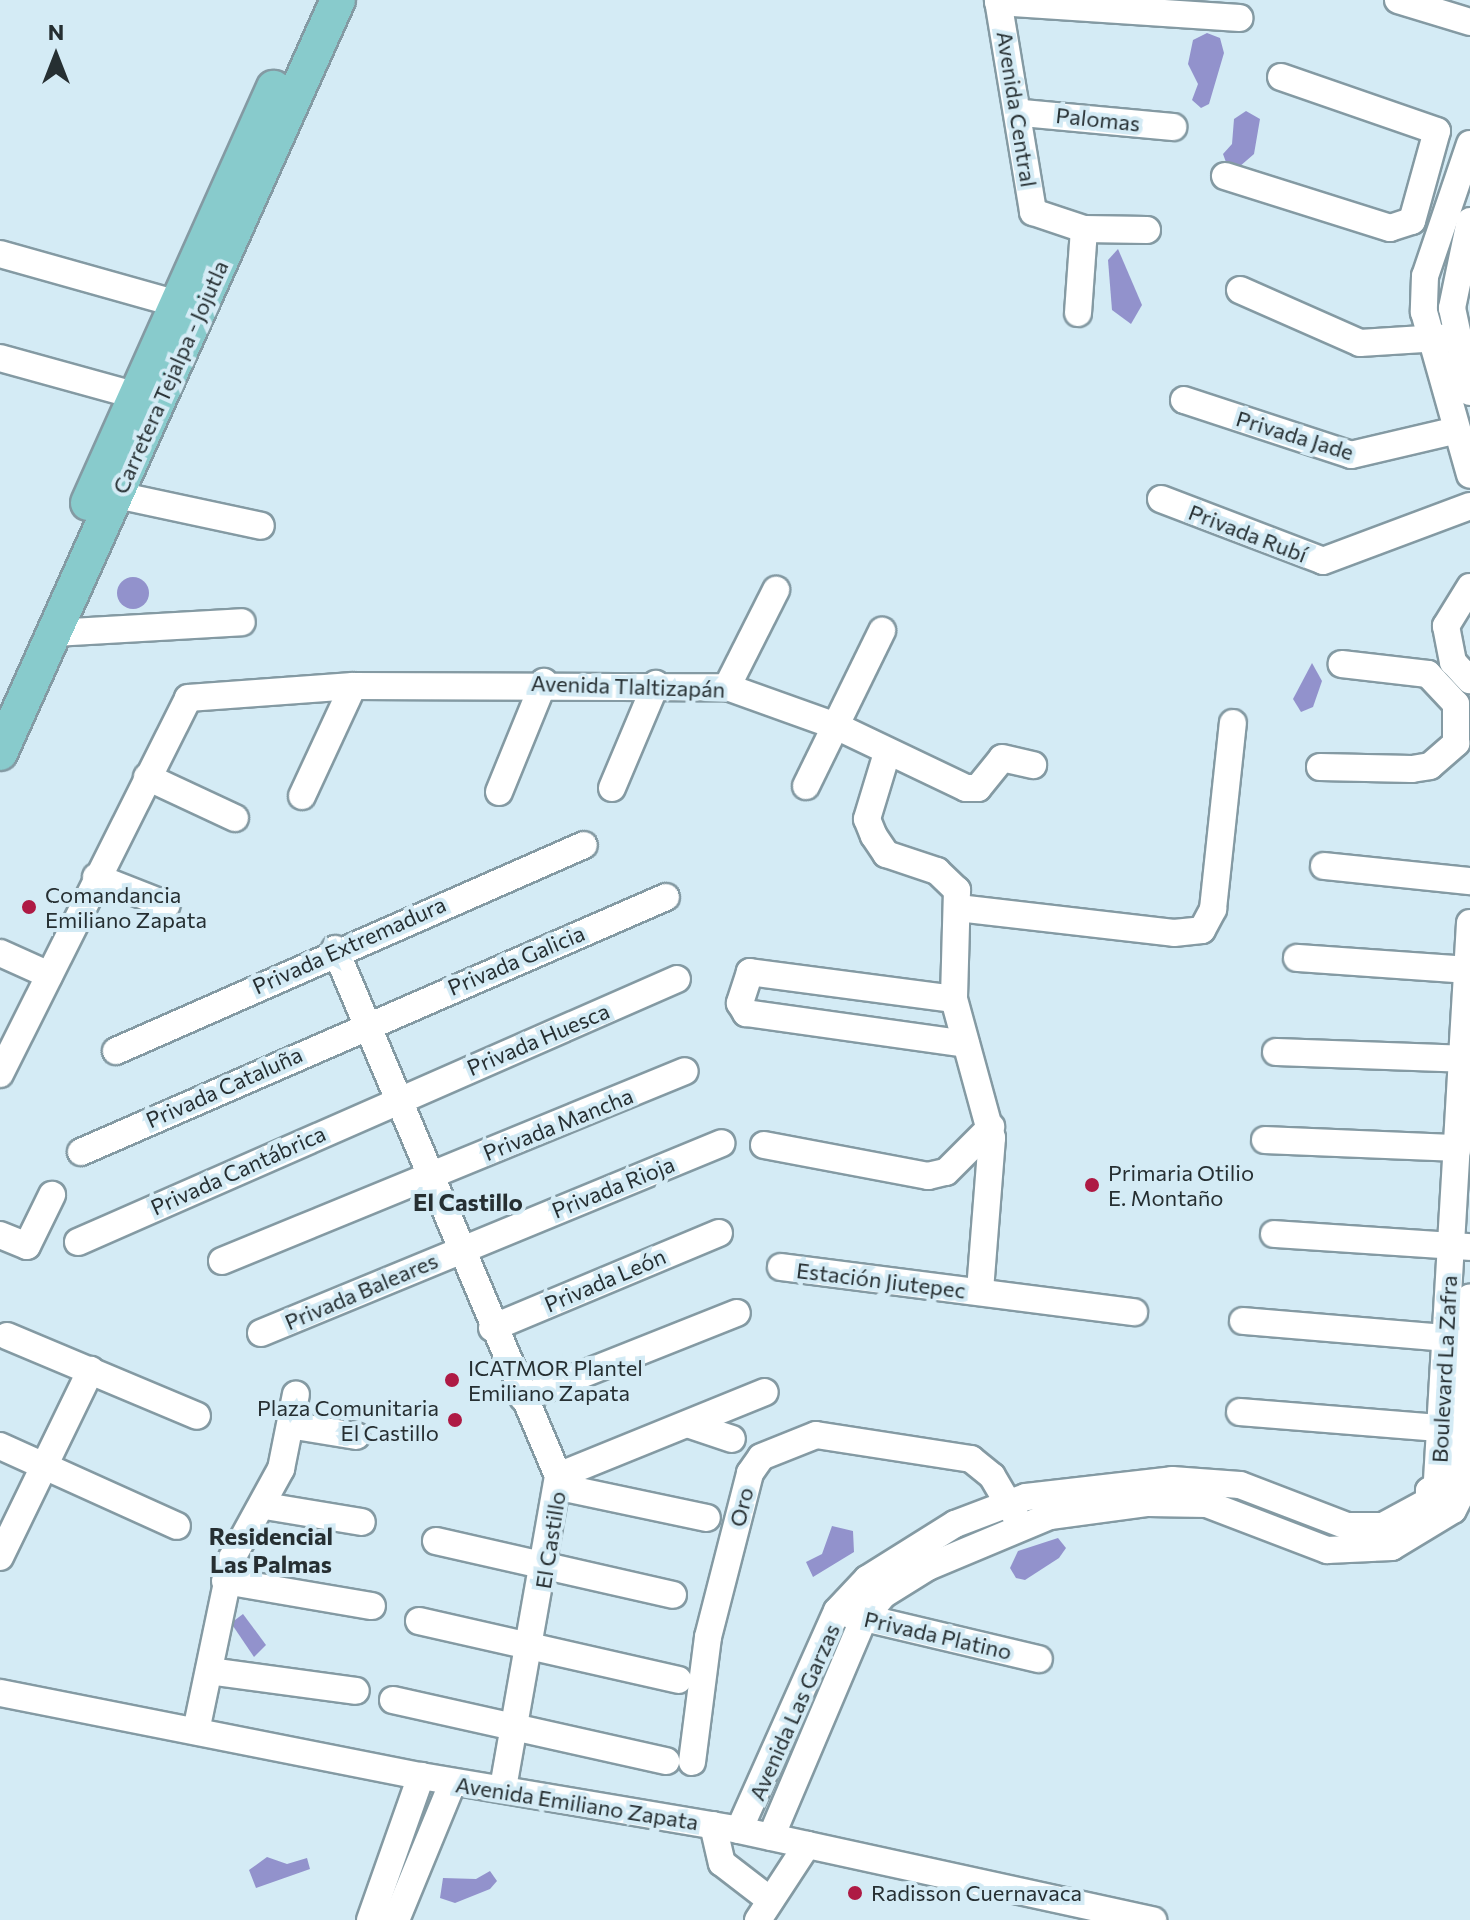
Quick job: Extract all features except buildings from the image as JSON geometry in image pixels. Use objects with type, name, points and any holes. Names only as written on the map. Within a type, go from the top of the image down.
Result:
[{"type":"main road","name":"Carretera Tejalpa - Jojutla","points":[[0,699],[174,303],[314,0]]},
{"type":"main road","name":"Carretera Tejalpa - Jojutla","points":[[0,753],[338,0]]},
{"type":"street","points":[[1398,0],[1470,22]]},
{"type":"street","points":[[998,1],[1239,18]]},
{"type":"street","name":"Avenida Central","points":[[998,1],[1022,113],[1033,212],[1084,229],[1147,230]]},
{"type":"street","points":[[1225,176],[1390,228],[1412,221],[1440,141],[1430,123],[1281,77]]},
{"type":"street","name":"Palomas","points":[[1022,113],[1173,127]]},
{"type":"street","points":[[1470,144],[1425,276],[1442,340],[1453,431],[1470,475]]},
{"type":"street","points":[[1428,181],[1454,191]]},
{"type":"street","points":[[1470,221],[1442,340],[1470,392]]},
{"type":"street","points":[[1078,313],[1084,229]]},
{"type":"street","points":[[0,254],[174,303]]},
{"type":"street","points":[[1240,290],[1360,343],[1442,340]]},
{"type":"street","points":[[0,358],[134,395]]},
{"type":"street","name":"Privada Jade","points":[[1184,400],[1351,455],[1453,431]]},
{"type":"street","points":[[117,495],[261,526]]},
{"type":"street","name":"Privada Rubí","points":[[1161,499],[1323,561],[1470,506]]},
{"type":"street","points":[[1470,587],[1446,626],[1453,662],[1470,680]]},
{"type":"street","points":[[727,687],[776,590]]},
{"type":"street","points":[[54,633],[242,622]]},
{"type":"street","points":[[806,786],[882,631]]},
{"type":"street","points":[[1320,767],[1430,766],[1456,743],[1464,728],[1456,704],[1428,674],[1342,664]]},
{"type":"street","points":[[499,792],[544,682]]},
{"type":"street","name":"Avenida Tlaltizapán","points":[[147,777],[188,698],[353,686],[544,682],[727,687],[836,726],[887,753],[966,788],[978,788],[1002,758],[1033,765]]},
{"type":"street","points":[[612,788],[656,684]]},
{"type":"street","points":[[302,796],[353,686]]},
{"type":"street","points":[[958,908],[1174,933],[1202,930],[1213,909],[1233,723]]},
{"type":"street","name":"Estación Jiutepec","points":[[887,753],[867,819],[874,836],[886,854],[937,871],[957,890],[954,999],[991,1127],[980,1292]]},
{"type":"street","points":[[0,1074],[147,777],[235,818]]},
{"type":"street","name":"Privada Extremadura","points":[[116,1051],[335,949],[584,845]]},
{"type":"street","points":[[1324,866],[1470,881]]},
{"type":"street","points":[[96,877],[167,905]]},
{"type":"street","name":"Privada Galicia","points":[[367,1023],[666,897]]},
{"type":"street","name":"Boulevard La Zafra","points":[[1453,1494],[1460,1338],[1458,1148],[1467,1059],[1470,923]]},
{"type":"street","name":"El Castillo","points":[[335,949],[559,1482],[546,1570],[503,1789]]},
{"type":"street","points":[[0,953],[49,975]]},
{"type":"street","points":[[1297,958],[1467,970]]},
{"type":"street","points":[[954,999],[750,972],[740,1003],[746,1013],[966,1044]]},
{"type":"street","name":"Privada Huesca","points":[[399,1098],[677,979]]},
{"type":"street","name":"Privada Cataluña","points":[[81,1152],[367,1023]]},
{"type":"street","points":[[1276,1052],[1467,1059]]},
{"type":"street","name":"Privada Mancha","points":[[222,1261],[685,1071]]},
{"type":"street","name":"Privada Cantábrica","points":[[78,1242],[399,1098]]},
{"type":"street","points":[[764,1145],[928,1176],[946,1172],[991,1127]]},
{"type":"street","points":[[1265,1140],[1458,1148]]},
{"type":"street","name":"Privada Rioja","points":[[460,1249],[721,1143]]},
{"type":"street","points":[[0,1235],[27,1246],[52,1195]]},
{"type":"street","name":"Privada León","points":[[492,1328],[719,1233]]},
{"type":"street","points":[[1274,1234],[1461,1246]]},
{"type":"street","name":"Privada Baleares","points":[[261,1333],[460,1249]]},
{"type":"street","name":"Estación Jiutepec","points":[[781,1267],[1134,1312]]},
{"type":"street","name":"Boulevard La Zafra","points":[[1453,1494],[1441,1428],[1470,1297]]},
{"type":"street","points":[[523,1398],[737,1313]]},
{"type":"street","points":[[1243,1321],[1460,1338]]},
{"type":"street","points":[[7,1336],[197,1416]]},
{"type":"street","points":[[0,1557],[91,1370]]},
{"type":"street","points":[[559,1482],[765,1392]]},
{"type":"street","points":[[196,1731],[225,1581],[265,1506],[295,1426],[296,1394]]},
{"type":"street","points":[[1240,1412],[1441,1428]]},
{"type":"street","points":[[690,1425],[732,1439]]},
{"type":"street","points":[[295,1426],[356,1436]]},
{"type":"street","name":"Oro","points":[[692,1762],[708,1637],[750,1473],[761,1457],[816,1435],[971,1459],[1014,1514]]},
{"type":"street","points":[[0,1446],[177,1526]]},
{"type":"street","points":[[559,1482],[707,1518]]},
{"type":"street","name":"Avenida Las Garzas","points":[[771,1837],[775,1793],[837,1611],[903,1554],[1014,1514],[1148,1503],[1207,1504],[1298,1543],[1354,1550],[1392,1547],[1453,1494]]},
{"type":"street","points":[[265,1506],[362,1522]]},
{"type":"street","name":"Avenida Las Garzas","points":[[726,1828],[775,1793],[864,1618],[883,1595],[1014,1514]]},
{"type":"street","points":[[436,1541],[546,1570],[673,1595]]},
{"type":"street","points":[[225,1581],[372,1606]]},
{"type":"street","name":"Privada Platino","points":[[837,1611],[1039,1659]]},
{"type":"street","points":[[419,1621],[530,1650],[678,1680]]},
{"type":"street","points":[[209,1671],[356,1691]]},
{"type":"street","name":"Avenida Emiliano Zapata","points":[[0,1693],[453,1782],[726,1828],[1153,1920]]},
{"type":"street","points":[[393,1700],[515,1730],[666,1761]]},
{"type":"street","points":[[389,1917],[421,1776]]},
{"type":"street","points":[[389,1917],[453,1782]]},
{"type":"street","points":[[412,1805],[438,1812]]},
{"type":"street","points":[[726,1828],[722,1863],[764,1910],[807,1845]]},
{"type":"water","points":[[1207,33],[1220,38],[1224,53],[1209,104],[1201,108],[1192,100],[1198,84],[1188,64],[1193,40]]},
{"type":"water","points":[[1246,111],[1260,119],[1254,154],[1239,167],[1227,165],[1223,154],[1232,144],[1234,119]]},
{"type":"water","points":[[1118,249],[1142,305],[1131,324],[1112,310],[1108,260]]},
{"type":"water","points":[[133,577],[144,582],[149,593],[144,604],[133,609],[122,604],[117,593],[122,582]]},
{"type":"water","points":[[1312,663],[1322,681],[1313,707],[1301,712],[1293,699]]},
{"type":"water","points":[[832,1526],[853,1531],[854,1552],[813,1577],[806,1562],[822,1554]]},
{"type":"water","points":[[1058,1538],[1066,1548],[1059,1558],[1025,1580],[1016,1578],[1010,1568],[1018,1551]]},
{"type":"water","points":[[243,1614],[266,1645],[254,1657],[231,1623]]},
{"type":"water","points":[[267,1857],[287,1864],[307,1858],[310,1869],[256,1888],[249,1870]]},
{"type":"water","points":[[490,1871],[497,1881],[490,1889],[455,1903],[440,1898],[443,1878],[476,1879]]},
{"type":"place","name":"Comandancia Emiliano Zapata","points":[[29,907]]},
{"type":"place","name":"Primaria Otilio E. Montaño","points":[[1092,1185]]},
{"type":"place","name":"ICATMOR Plantel Emiliano Zapata","points":[[452,1380]]},
{"type":"place","name":"Plaza Comunitaria El Castillo","points":[[455,1420]]},
{"type":"place","name":"Radisson Cuernavaca","points":[[855,1893]]},
{"type":"district","name":"El Castillo","points":[[468,1202]]},
{"type":"district","name":"Residencial Las Palmas","points":[[271,1550]]}]
